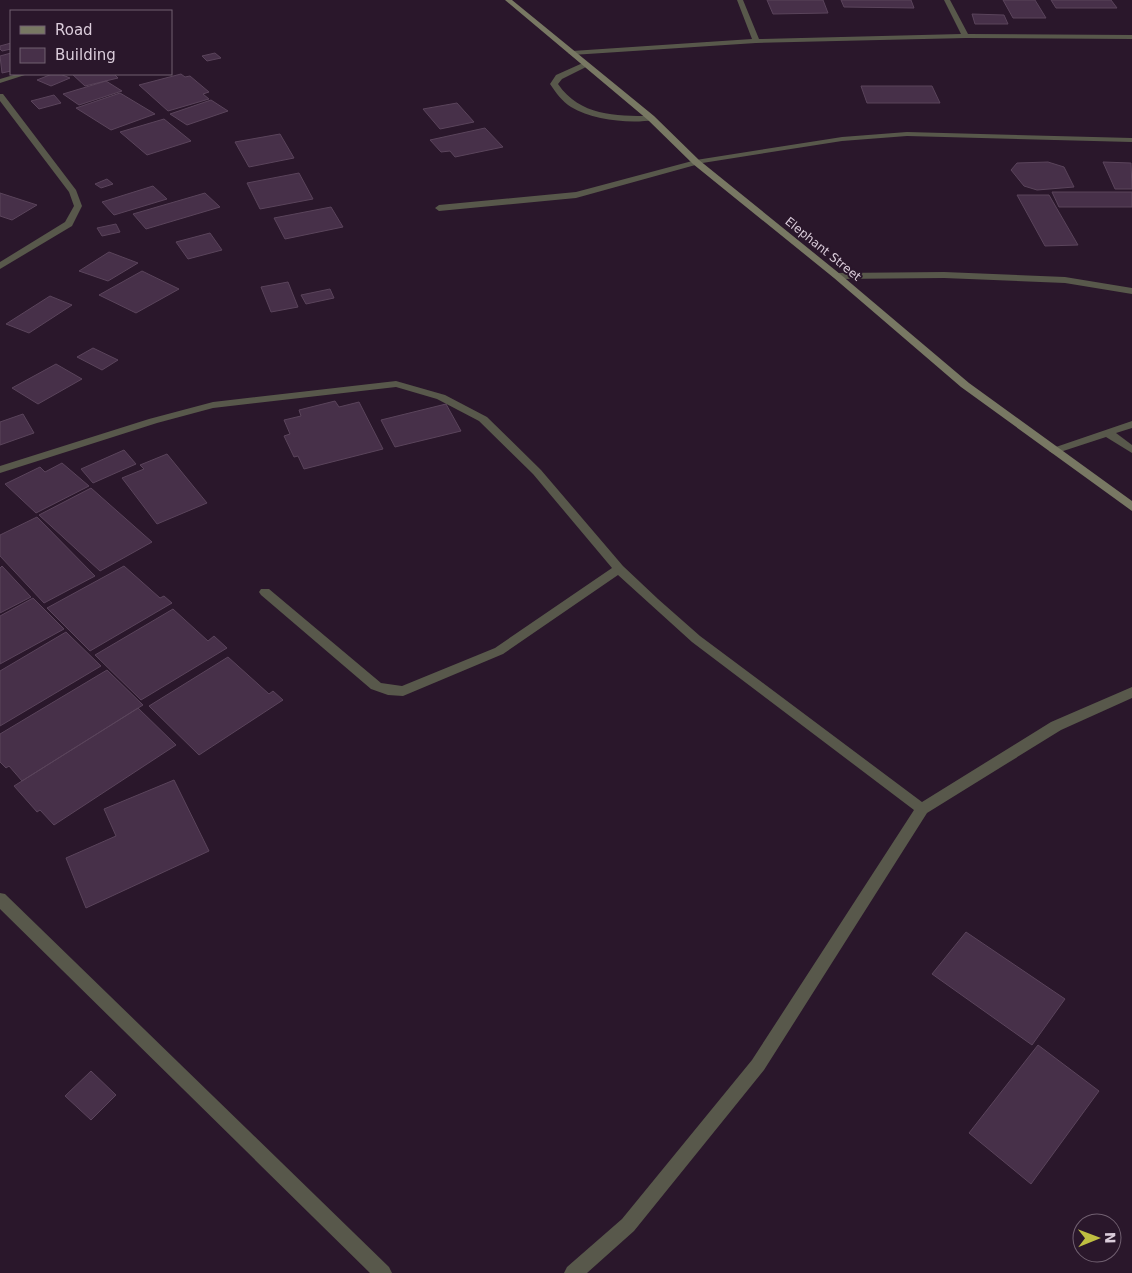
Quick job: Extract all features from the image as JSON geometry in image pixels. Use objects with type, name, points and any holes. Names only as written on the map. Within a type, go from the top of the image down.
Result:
[{"type":"main road","name":"Elephant Street","points":[[508,0],[651,118],[696,162],[837,276],[965,385],[1132,506]]},
{"type":"street","points":[[740,0],[756,41]]},
{"type":"street","points":[[947,0],[966,36]]},
{"type":"street","points":[[572,53],[756,41],[966,36],[1132,36]]},
{"type":"street","points":[[585,64],[559,77],[554,84],[564,99],[585,111],[607,118],[651,118]]},
{"type":"street","points":[[0,81],[21,75]]},
{"type":"street","points":[[0,96],[73,192],[78,206],[69,224],[0,266]]},
{"type":"street","points":[[439,208],[576,195],[696,162],[842,139],[907,134],[1132,140]]},
{"type":"street","points":[[837,276],[944,275],[1065,280],[1132,291]]},
{"type":"street","points":[[0,470],[153,421],[213,405],[396,384],[441,397],[483,419],[537,472],[619,568],[696,639],[922,809]]},
{"type":"street","points":[[1054,451],[1132,424]]},
{"type":"street","points":[[1107,432],[1132,450]]},
{"type":"street","points":[[265,592],[376,686],[388,690],[403,691],[499,651],[619,568]]},
{"type":"street","points":[[573,1273],[628,1225],[758,1065],[922,809],[1056,726],[1132,692]]},
{"type":"street","points":[[0,899],[383,1273]]},
{"type":"building","points":[[767,0],[823,0],[828,13],[773,14]]},
{"type":"building","points":[[841,0],[911,0],[914,8],[844,7]]},
{"type":"building","points":[[1003,0],[1035,0],[1046,18],[1013,18]]},
{"type":"building","points":[[1051,0],[1111,0],[1117,8],[1056,8]]},
{"type":"building","points":[[972,14],[1004,15],[1008,24],[975,24]]},
{"type":"building","points":[[10,43],[10,49],[2,51],[0,46]]},
{"type":"building","points":[[10,53],[10,71],[2,73],[0,56]]},
{"type":"building","points":[[215,53],[221,58],[207,61],[202,56]]},
{"type":"building","points":[[181,74],[185,77],[190,76],[209,92],[203,94],[209,99],[168,111],[139,85]]},
{"type":"building","points":[[50,75],[62,75],[70,78],[51,86],[37,80]]},
{"type":"building","points":[[73,75],[115,75],[118,78],[85,86]]},
{"type":"building","points":[[106,81],[122,91],[79,105],[63,94]]},
{"type":"building","points":[[861,86],[932,86],[940,103],[867,103]]},
{"type":"building","points":[[120,93],[155,114],[111,130],[76,108]]},
{"type":"building","points":[[54,95],[61,103],[39,109],[31,101]]},
{"type":"building","points":[[211,100],[228,111],[187,125],[170,114]]},
{"type":"building","points":[[457,103],[474,122],[440,129],[423,109]]},
{"type":"building","points":[[164,119],[191,141],[147,155],[120,132]]},
{"type":"building","points":[[485,128],[503,147],[455,157],[450,151],[441,152],[430,140]]},
{"type":"building","points":[[280,134],[294,158],[249,167],[235,142]]},
{"type":"building","points":[[1048,162],[1064,167],[1074,187],[1037,190],[1024,186],[1011,170],[1017,163]]},
{"type":"building","points":[[1103,162],[1131,163],[1132,189],[1115,189]]},
{"type":"building","points":[[299,173],[313,199],[260,209],[247,183]]},
{"type":"building","points":[[107,179],[113,184],[101,188],[95,184]]},
{"type":"building","points":[[153,186],[167,199],[114,215],[102,202]]},
{"type":"building","points":[[1052,192],[1132,192],[1132,207],[1059,207]]},
{"type":"building","points":[[0,193],[37,205],[12,220],[0,216]]},
{"type":"building","points":[[205,193],[220,207],[146,229],[133,214]]},
{"type":"building","points":[[1017,195],[1049,195],[1078,245],[1045,246]]},
{"type":"building","points":[[331,207],[343,227],[285,239],[274,218]]},
{"type":"building","points":[[116,224],[120,232],[102,236],[97,228]]},
{"type":"building","points":[[210,233],[222,250],[188,259],[176,242]]},
{"type":"building","points":[[109,252],[138,263],[108,281],[79,271]]},
{"type":"building","points":[[142,271],[179,289],[136,313],[99,295]]},
{"type":"building","points":[[288,282],[298,307],[271,312],[261,287]]},
{"type":"building","points":[[330,289],[334,298],[306,304],[301,295]]},
{"type":"building","points":[[50,296],[72,305],[29,333],[6,324]]},
{"type":"building","points":[[93,348],[118,360],[102,370],[77,357]]},
{"type":"building","points":[[56,364],[82,379],[38,404],[12,388]]},
{"type":"building","points":[[335,401],[339,407],[359,402],[383,449],[304,469],[298,456],[294,457],[284,436],[290,434],[284,420],[301,416],[299,410]]},
{"type":"building","points":[[446,404],[461,431],[395,447],[381,420]]},
{"type":"building","points":[[23,414],[34,433],[0,445],[0,422]]},
{"type":"building","points":[[124,450],[136,464],[93,483],[81,469]]},
{"type":"building","points":[[167,454],[207,503],[157,524],[122,478],[144,469],[140,465]]},
{"type":"building","points":[[62,463],[89,486],[36,513],[5,484],[40,467],[45,472]]},
{"type":"building","points":[[91,488],[152,542],[100,571],[39,515]]},
{"type":"building","points":[[37,517],[95,576],[44,603],[0,556],[0,535]]},
{"type":"building","points":[[2,566],[31,597],[0,613],[0,568]]},
{"type":"building","points":[[124,566],[160,598],[164,596],[172,603],[90,651],[47,608]]},
{"type":"building","points":[[33,598],[64,629],[0,664],[0,616]]},
{"type":"building","points":[[173,609],[208,641],[214,636],[227,648],[141,700],[95,655]]},
{"type":"building","points":[[66,632],[101,666],[0,726],[0,671]]},
{"type":"building","points":[[228,657],[269,694],[273,691],[283,700],[199,755],[149,706]]},
{"type":"building","points":[[107,670],[143,705],[22,781],[9,766],[6,768],[0,762],[0,734]]},
{"type":"building","points":[[138,708],[176,745],[54,825],[40,810],[37,812],[14,786]]},
{"type":"building","points":[[174,780],[209,851],[86,908],[66,858],[116,836],[104,809]]},
{"type":"building","points":[[966,932],[1065,999],[1032,1045],[932,974]]},
{"type":"building","points":[[1038,1045],[1099,1091],[1031,1184],[969,1133]]},
{"type":"building","points":[[91,1071],[116,1095],[91,1120],[65,1096]]}]
